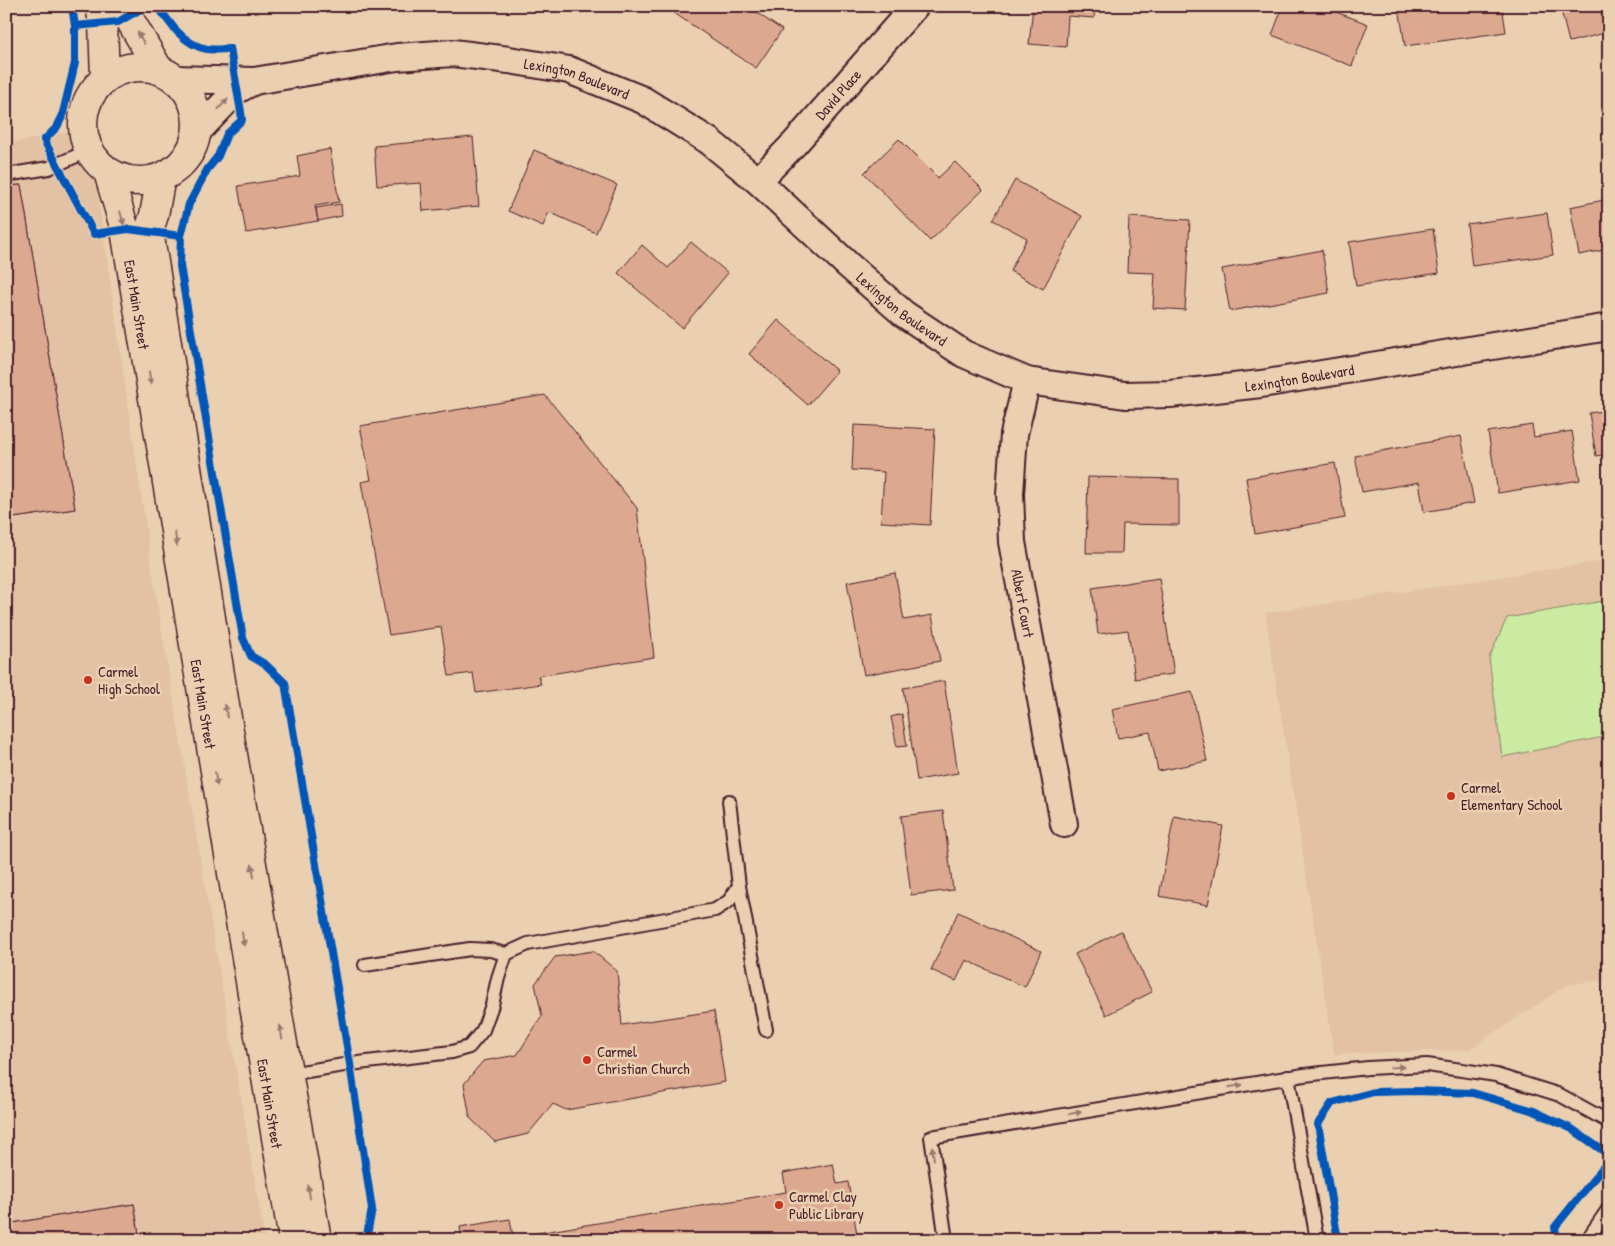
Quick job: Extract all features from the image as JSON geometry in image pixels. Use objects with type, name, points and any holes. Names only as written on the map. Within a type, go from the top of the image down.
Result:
[{"type":"main road","points":[[100,6],[103,24],[105,78]]},
{"type":"main road","points":[[122,6],[166,74]]},
{"type":"main road","points":[[144,66],[166,74],[179,82],[190,96],[196,114],[196,133],[190,151],[178,166],[162,176],[144,181],[126,179],[108,172],[94,159],[86,142],[82,123],[86,104],[94,88],[105,78],[126,68],[144,66]]},
{"type":"main road","name":"East Main Street","points":[[108,172],[125,230],[293,1240]]},
{"type":"main road","name":"East Main Street","points":[[162,176],[149,231],[231,742],[317,1240]]},
{"type":"street","name":"David Place","points":[[758,181],[795,143],[915,6]]},
{"type":"street","name":"Lexington Boulevard","points":[[166,74],[254,81],[397,57],[453,53],[569,70],[643,100],[709,141],[758,181],[904,314],[964,354],[1027,382],[1125,395],[1170,394],[1261,384],[1609,327]]},
{"type":"street","name":"Lexington Boulevard","points":[[196,133],[237,90],[254,81]]},
{"type":"street","name":"Albert Court","points":[[1027,382],[1014,434],[1010,494],[1012,542],[1064,824]]},
{"type":"lane","points":[[6,175],[49,168],[90,150]]},
{"type":"lane","points":[[729,801],[739,886],[766,1030]]},
{"type":"lane","points":[[365,965],[470,949],[490,950],[506,954],[528,944],[715,910],[729,901],[739,886]]},
{"type":"lane","points":[[289,1074],[350,1064],[452,1052],[469,1047],[483,1030],[506,954]]},
{"type":"lane","points":[[946,1240],[931,1137],[1288,1077],[1368,1068],[1427,1065],[1496,1076],[1560,1095],[1609,1122]]},
{"type":"lane","points":[[1288,1077],[1316,1240]]},
{"type":"lane","points":[[1587,1240],[1609,1208]]},
{"type":"shaded area","name":"Carmel High School","points":[[88,128],[156,596],[265,1240],[6,1240],[6,144]]},
{"type":"shaded area","name":"Carmel Elementary School","points":[[1609,560],[1609,979],[1567,985],[1468,1050],[1334,1054],[1265,613]]},
{"type":"green space","points":[[1609,600],[1609,736],[1502,757],[1489,658],[1507,618]]},
{"type":"building","points":[[679,6],[747,6],[782,30],[756,68],[674,13]]},
{"type":"building","points":[[1033,6],[1095,6],[1094,18],[1068,16],[1066,47],[1029,44]]},
{"type":"building","points":[[1283,6],[1320,6],[1368,24],[1352,66],[1272,35]]},
{"type":"building","points":[[1502,6],[1506,32],[1405,46],[1399,7]]},
{"type":"building","points":[[1560,6],[1603,6],[1609,32],[1569,42]]},
{"type":"building","points":[[473,137],[479,206],[423,211],[421,183],[377,186],[374,146]]},
{"type":"building","points":[[899,139],[938,178],[955,162],[983,190],[930,241],[864,173]]},
{"type":"building","points":[[330,149],[339,202],[315,206],[318,221],[246,233],[238,186],[300,176],[297,156]]},
{"type":"building","points":[[534,150],[617,185],[596,233],[549,212],[543,226],[508,211]]},
{"type":"building","points":[[1015,180],[1082,216],[1043,289],[1010,271],[1027,238],[993,220]]},
{"type":"building","points":[[21,185],[75,509],[6,519],[6,186]]},
{"type":"building","points":[[21,185],[75,509],[6,519],[6,186]]},
{"type":"building","points":[[1609,199],[1609,249],[1579,255],[1570,207]]},
{"type":"building","points":[[341,204],[342,216],[318,221],[316,208]]},
{"type":"building","points":[[1547,213],[1553,255],[1472,266],[1467,224]]},
{"type":"building","points":[[1129,217],[1190,220],[1185,310],[1153,308],[1155,273],[1127,272]]},
{"type":"building","points":[[1433,229],[1439,273],[1356,286],[1349,242]]},
{"type":"building","points":[[691,242],[728,273],[682,328],[618,273],[642,245],[668,268]]},
{"type":"building","points":[[1322,250],[1329,293],[1230,311],[1222,269]]},
{"type":"building","points":[[778,320],[837,371],[808,405],[749,354]]},
{"type":"building","points":[[545,395],[637,508],[654,657],[538,676],[541,684],[476,693],[473,673],[449,676],[441,627],[389,635],[361,482],[371,480],[360,426]]},
{"type":"building","points":[[1609,410],[1609,454],[1596,456],[1589,413]]},
{"type":"building","points":[[854,425],[935,429],[930,525],[881,522],[884,472],[852,470]]},
{"type":"building","points":[[1532,425],[1534,437],[1572,431],[1580,480],[1498,493],[1488,432]]},
{"type":"building","points":[[1461,436],[1474,503],[1424,512],[1419,482],[1362,492],[1355,456]]},
{"type":"building","points":[[1335,463],[1345,518],[1255,534],[1246,478]]},
{"type":"building","points":[[1088,477],[1179,479],[1179,525],[1123,524],[1122,553],[1086,553]]},
{"type":"building","points":[[895,573],[904,620],[932,615],[940,661],[864,675],[847,582]]},
{"type":"building","points":[[1159,578],[1174,674],[1135,679],[1128,630],[1098,634],[1092,588]]},
{"type":"building","points":[[944,681],[958,773],[917,780],[903,688]]},
{"type":"building","points":[[1192,692],[1207,761],[1158,771],[1150,732],[1118,738],[1112,709]]},
{"type":"building","points":[[902,714],[907,746],[897,747],[891,717]]},
{"type":"building","points":[[943,811],[953,890],[911,895],[901,816]]},
{"type":"building","points":[[1174,816],[1223,826],[1208,905],[1159,896]]},
{"type":"building","points":[[958,912],[1041,951],[1025,987],[966,960],[956,981],[931,970]]},
{"type":"building","points":[[1121,931],[1152,992],[1106,1015],[1075,954]]},
{"type":"building","points":[[593,951],[617,971],[622,1025],[714,1011],[725,1082],[566,1110],[553,1104],[528,1134],[495,1142],[470,1118],[464,1084],[483,1061],[517,1055],[542,1016],[535,984],[555,957]]},
{"type":"building","name":"Carmel Clay Public Library","points":[[833,1164],[837,1184],[848,1182],[858,1240],[462,1240],[460,1227],[510,1219],[513,1237],[786,1192],[783,1173]]},
{"type":"building","points":[[134,1204],[140,1240],[6,1240],[6,1224]]},
{"type":"building","points":[[134,1204],[140,1240],[6,1240],[6,1224]]},
{"type":"cycle path","points":[[72,6],[75,26],[75,63],[62,117],[57,127],[44,140],[94,234],[128,229],[181,236]]},
{"type":"cycle path","points":[[75,26],[118,22],[146,6]]},
{"type":"cycle path","points":[[158,6],[172,26],[191,43],[207,49],[230,49],[241,112],[242,120],[227,134],[218,156],[207,170],[189,204],[181,236],[180,266],[243,638],[251,656],[266,665],[285,683],[350,1064],[372,1209],[366,1240]]},
{"type":"cycle path","points":[[1338,1240],[1318,1124],[1332,1103],[1374,1092],[1473,1093],[1534,1111],[1572,1129],[1609,1155]]},
{"type":"cycle path","points":[[1557,1240],[1555,1227],[1609,1160]]},
{"type":"place","name":"Carmel High School","points":[[88,680]]},
{"type":"place","name":"Carmel Elementary School","points":[[1451,796]]},
{"type":"place","name":"Carmel Christian Church","points":[[587,1060]]},
{"type":"place","name":"Carmel Clay Public Library","points":[[779,1205]]}]
